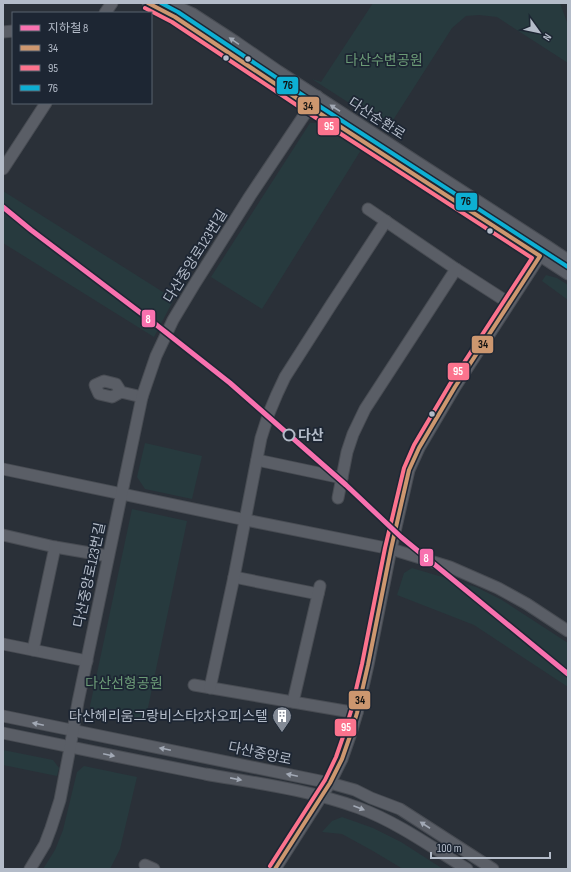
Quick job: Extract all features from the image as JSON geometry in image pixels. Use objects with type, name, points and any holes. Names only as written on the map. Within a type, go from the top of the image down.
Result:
[{"type":"street","points":[[106,12],[112,3]]},
{"type":"street","name":"다산순환로","points":[[148,3],[175,17],[310,107],[351,132],[568,274]]},
{"type":"street","name":"다산순환로","points":[[169,3],[193,14],[568,260]]},
{"type":"street","name":"다산중앙로123번길","points":[[30,869],[45,844],[60,800],[78,702],[121,494],[142,397],[156,356],[173,320],[194,285],[317,96]]},
{"type":"street","points":[[3,169],[45,104]]},
{"type":"street","points":[[368,209],[509,303]]},
{"type":"street","points":[[210,688],[246,520],[261,438],[269,413],[285,377],[386,221]]},
{"type":"street","points":[[275,869],[322,797],[342,758],[357,713],[409,470],[419,448],[464,373],[540,256]]},
{"type":"street","points":[[338,498],[347,452],[353,434],[365,409],[456,269]]},
{"type":"street","points":[[122,392],[142,397]]},
{"type":"street","points":[[257,460],[342,478]]},
{"type":"street","points":[[3,469],[391,549],[450,567],[498,588],[527,604],[568,632]]},
{"type":"street","points":[[3,535],[55,547],[108,556]]},
{"type":"street","points":[[33,650],[55,547]]},
{"type":"street","points":[[234,577],[319,590],[293,702]]},
{"type":"street","points":[[3,644],[87,661]]},
{"type":"street","points":[[194,685],[357,713]]},
{"type":"street","name":"다산중앙로","points":[[3,716],[330,783],[355,790],[400,809],[493,869]]},
{"type":"street","points":[[3,733],[70,748],[288,789],[360,808],[391,822],[467,869]]},
{"type":"green space","name":"다산수변공원","points":[[373,3],[560,3],[568,25],[568,63],[497,17],[479,15],[466,16],[452,28],[388,128],[312,79],[321,82]]},
{"type":"green space","points":[[310,123],[319,123],[361,150],[262,309],[211,277]]},
{"type":"green space","points":[[3,191],[174,299],[154,337],[3,243]]},
{"type":"green space","points":[[546,275],[557,278],[568,285],[568,300],[542,281]]},
{"type":"green space","points":[[145,443],[202,456],[192,499],[145,489],[137,477]]},
{"type":"green space","name":"다산선형공원","points":[[132,509],[187,521],[145,722],[92,711],[90,706]]},
{"type":"green space","points":[[412,568],[476,587],[502,600],[568,643],[568,687],[474,625],[397,595],[404,573]]},
{"type":"green space","points":[[3,750],[53,760],[59,768],[57,776],[3,765]]},
{"type":"green space","points":[[84,766],[137,777],[120,849],[110,869],[43,869],[55,850],[63,830],[77,772]]},
{"type":"green space","points":[[342,817],[373,828],[401,842],[443,869],[403,869],[342,834],[322,832],[332,821]]},
{"type":"metro line","name":"8","points":[[3,207],[230,383],[346,485],[401,537],[568,674]]},
{"type":"transit line","name":"34","points":[[148,3],[175,17],[310,107],[540,256],[455,387],[419,448],[409,470],[391,549],[368,665],[350,736],[342,759],[330,783],[275,869]]},
{"type":"transit line","name":"76","points":[[161,3],[178,12],[313,102],[568,267]]},
{"type":"transit line","name":"95","points":[[145,8],[172,22],[307,112],[532,258],[450,384],[414,445],[404,468],[385,548],[362,664],[344,734],[336,757],[325,780],[270,866]]},
{"type":"place","name":"다산","points":[[289,435]]},
{"type":"place","name":"다산헤리움그랑비스타2차오피스텔","points":[[282,733]]}]
